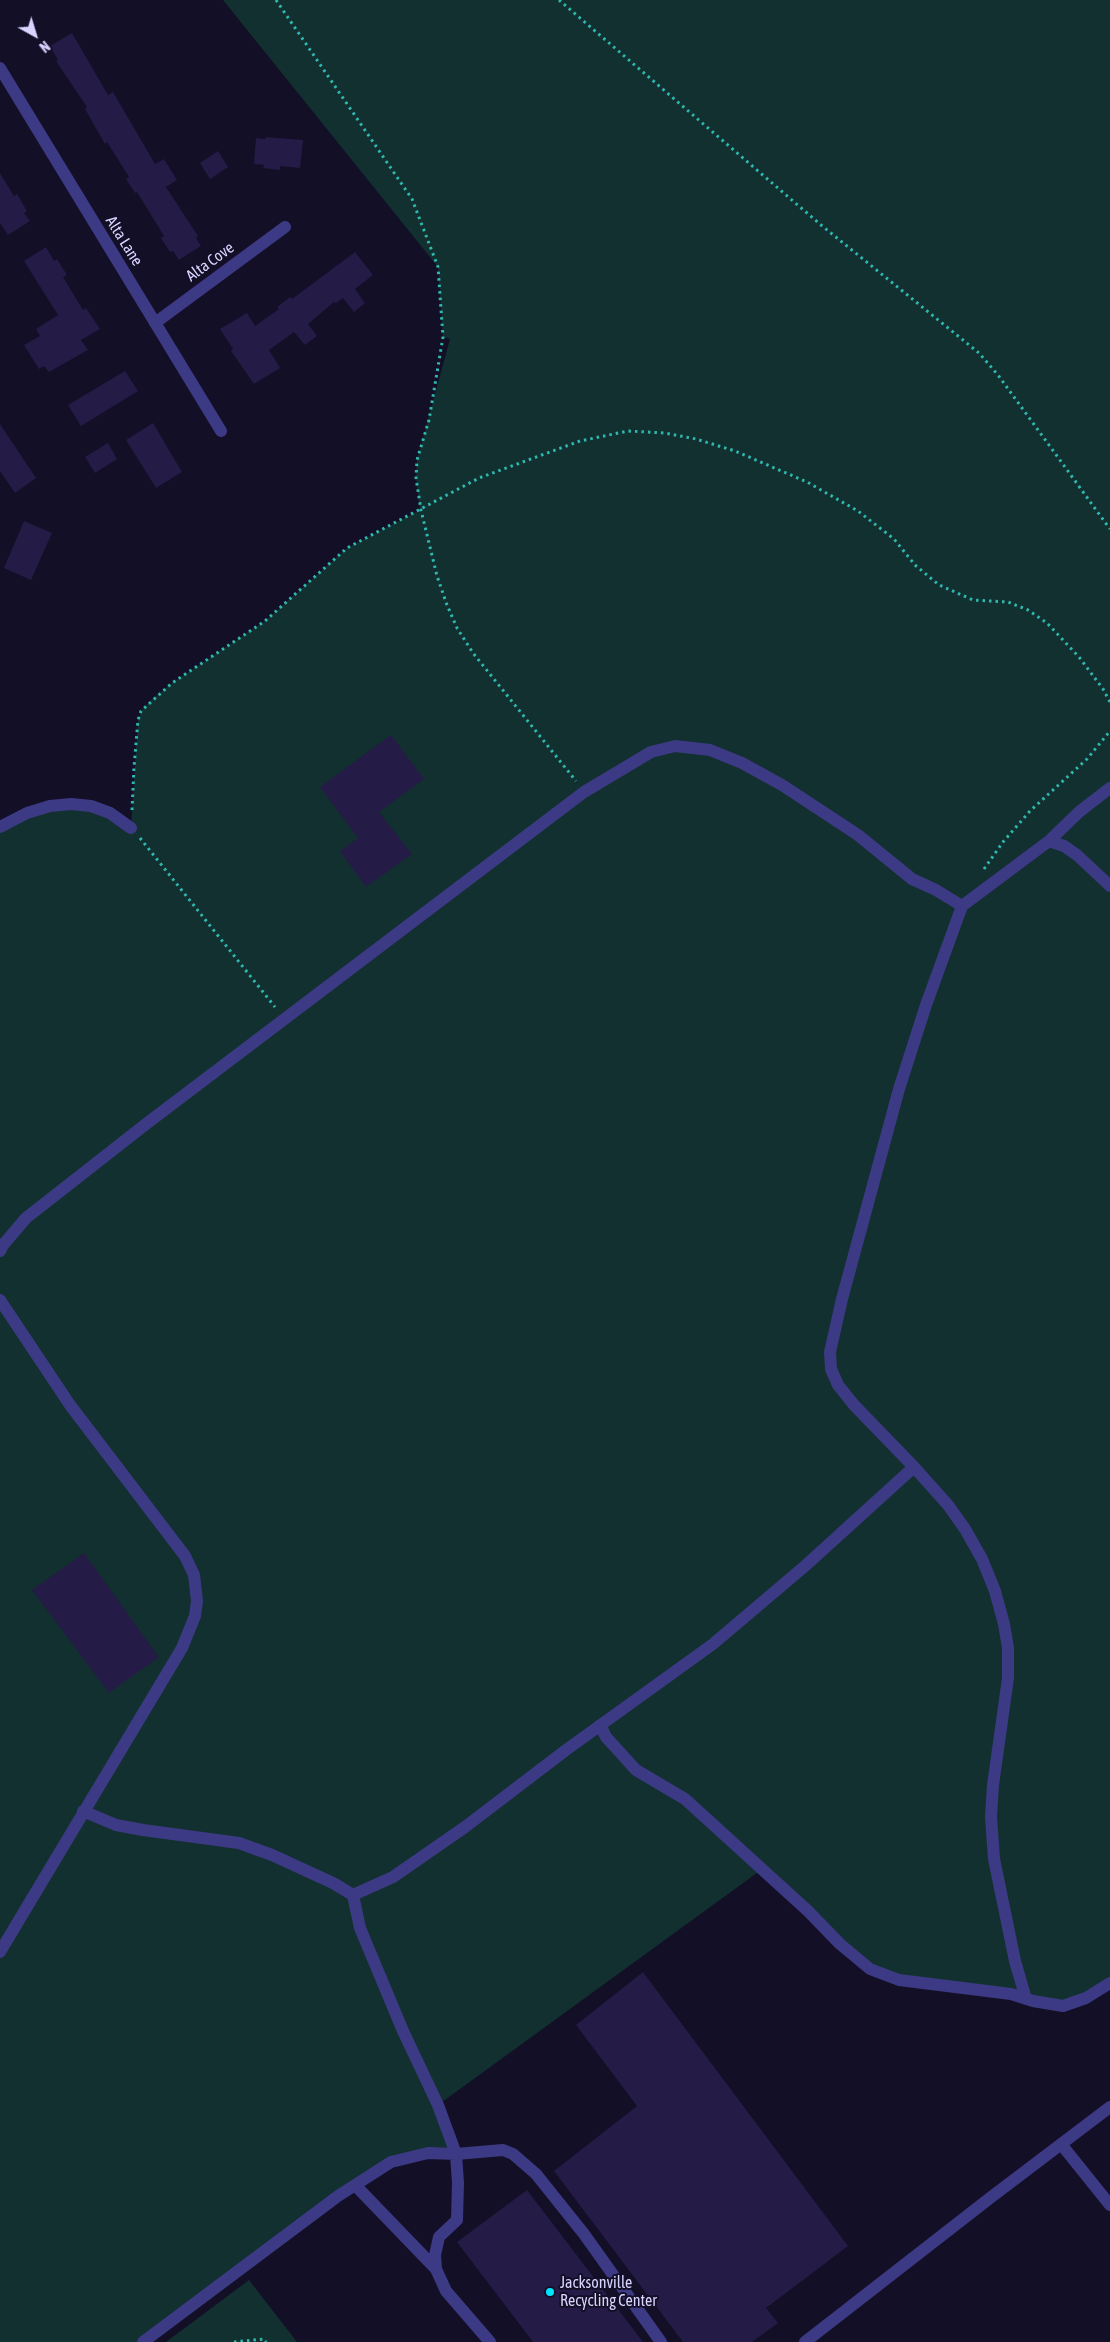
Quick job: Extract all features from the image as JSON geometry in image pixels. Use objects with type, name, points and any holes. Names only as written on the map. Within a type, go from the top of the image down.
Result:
[{"type":"street","name":"Alta Lane","points":[[0,68],[220,431]]},
{"type":"street","name":"Alta Cove","points":[[155,323],[285,227]]},
{"type":"street","points":[[0,1251],[26,1218],[146,1124],[584,792],[651,752],[675,746],[710,750],[742,763],[782,786],[858,835],[912,879],[936,890],[962,906]]},
{"type":"street","points":[[1026,1998],[1015,1961],[994,1859],[991,1817],[993,1785],[1008,1678],[1008,1648],[995,1591],[965,1529],[914,1467],[854,1406],[838,1385],[831,1369],[830,1352],[842,1299],[899,1088],[962,906],[1048,841],[1079,812],[1110,788]]},
{"type":"street","points":[[0,826],[27,813],[50,806],[71,804],[91,806],[110,813],[132,828]]},
{"type":"street","points":[[1048,841],[1064,846],[1077,855],[1110,886]]},
{"type":"street","points":[[0,1300],[70,1405],[185,1556],[194,1575],[197,1601],[195,1616],[182,1648],[0,1952]]},
{"type":"street","points":[[353,1896],[393,1877],[465,1827],[600,1725],[712,1644],[755,1610],[914,1467]]},
{"type":"street","points":[[600,1725],[606,1737],[636,1770],[685,1799],[808,1911],[840,1944],[870,1969],[899,1980],[1011,1994],[1063,2006],[1086,1998],[1110,1983]]},
{"type":"street","points":[[83,1811],[116,1825],[239,1843],[272,1855],[333,1883],[353,1896],[360,1928],[402,2031],[438,2105],[456,2154],[458,2183],[456,2220],[439,2237],[435,2255],[436,2269]]},
{"type":"street","points":[[806,2342],[1110,2107]]},
{"type":"street","points":[[1061,2144],[1110,2204]]},
{"type":"street","points":[[143,2342],[355,2185],[391,2162],[405,2157],[428,2153],[456,2154],[503,2150],[513,2154],[536,2174],[584,2234],[661,2342]]},
{"type":"street","points":[[355,2185],[436,2269],[446,2291],[490,2342]]},
{"type":"path","points":[[276,0],[412,199],[438,267],[443,337],[429,420],[417,460],[416,478],[420,510],[437,576],[457,628],[473,653],[584,792]]},
{"type":"path","points":[[559,0],[821,225],[979,353],[998,375],[1110,529]]},
{"type":"path","points":[[284,1020],[169,872],[132,828],[134,766],[138,720],[141,711],[172,683],[266,621],[347,548],[479,478],[580,441],[606,434],[628,431],[666,433],[696,439],[735,451],[786,472],[858,511],[894,539],[914,565],[940,586],[973,600],[1008,602],[1028,610],[1047,623],[1079,657],[1103,689],[1110,702]]},
{"type":"path","points":[[982,873],[1003,842],[1030,811],[1087,759],[1110,731]]},
{"type":"path","points":[[234,2342],[264,2339],[266,2342]]},
{"type":"green space","points":[[223,0],[1110,0],[1110,1983],[1063,2006],[884,1975],[761,1870],[438,2105],[456,2154],[391,2162],[142,2342],[0,2342],[0,827],[71,804],[131,827],[138,720],[141,711],[151,700],[172,683],[265,621],[347,548],[420,510],[416,478],[417,460],[450,339],[443,337],[438,267]]},
{"type":"green space","points":[[249,2280],[297,2342],[166,2342]]},
{"type":"building","points":[[72,33],[108,95],[113,92],[155,164],[164,159],[177,180],[166,187],[198,236],[196,238],[201,246],[179,260],[173,251],[170,252],[161,238],[164,236],[137,192],[135,193],[126,179],[129,177],[107,142],[105,144],[85,109],[87,107],[56,61],[58,60],[50,46]]},
{"type":"building","points":[[266,137],[303,140],[300,168],[280,166],[280,170],[263,168],[264,165],[254,164],[256,138],[265,139]]},
{"type":"building","points":[[218,151],[228,167],[210,179],[200,163]]},
{"type":"building","points":[[0,173],[14,196],[17,194],[27,211],[24,213],[30,221],[8,235],[0,223]]},
{"type":"building","points":[[46,247],[54,261],[57,259],[67,275],[63,277],[83,310],[86,308],[100,329],[81,340],[88,350],[49,372],[44,366],[39,369],[24,345],[40,336],[36,329],[58,315],[24,261]]},
{"type":"building","points":[[355,252],[373,275],[355,289],[365,303],[354,312],[343,298],[336,303],[334,302],[308,324],[317,336],[305,345],[294,332],[269,350],[280,368],[254,384],[231,351],[233,349],[220,329],[247,313],[255,326],[279,309],[277,307],[290,297],[292,299]]},
{"type":"building","points":[[125,371],[138,391],[81,426],[68,405]]},
{"type":"building","points":[[153,423],[182,472],[156,488],[126,440]]},
{"type":"building","points":[[0,424],[36,478],[15,493],[0,471]]},
{"type":"building","points":[[108,443],[117,459],[95,473],[85,457]]},
{"type":"building","points":[[24,521],[52,533],[31,580],[4,568]]},
{"type":"building","points":[[391,735],[424,779],[379,812],[412,854],[366,887],[340,851],[358,838],[320,787]]},
{"type":"building","points":[[84,1553],[159,1657],[109,1693],[32,1590]]},
{"type":"building","points":[[643,1972],[848,2246],[766,2308],[778,2323],[752,2342],[683,2342],[554,2171],[637,2106],[576,2025]]},
{"type":"building","name":"Jacksonville Recycling Center","points":[[527,2190],[643,2342],[533,2342],[457,2242]]},
{"type":"place","name":"Jacksonville Recycling Center","points":[[550,2292]]}]
